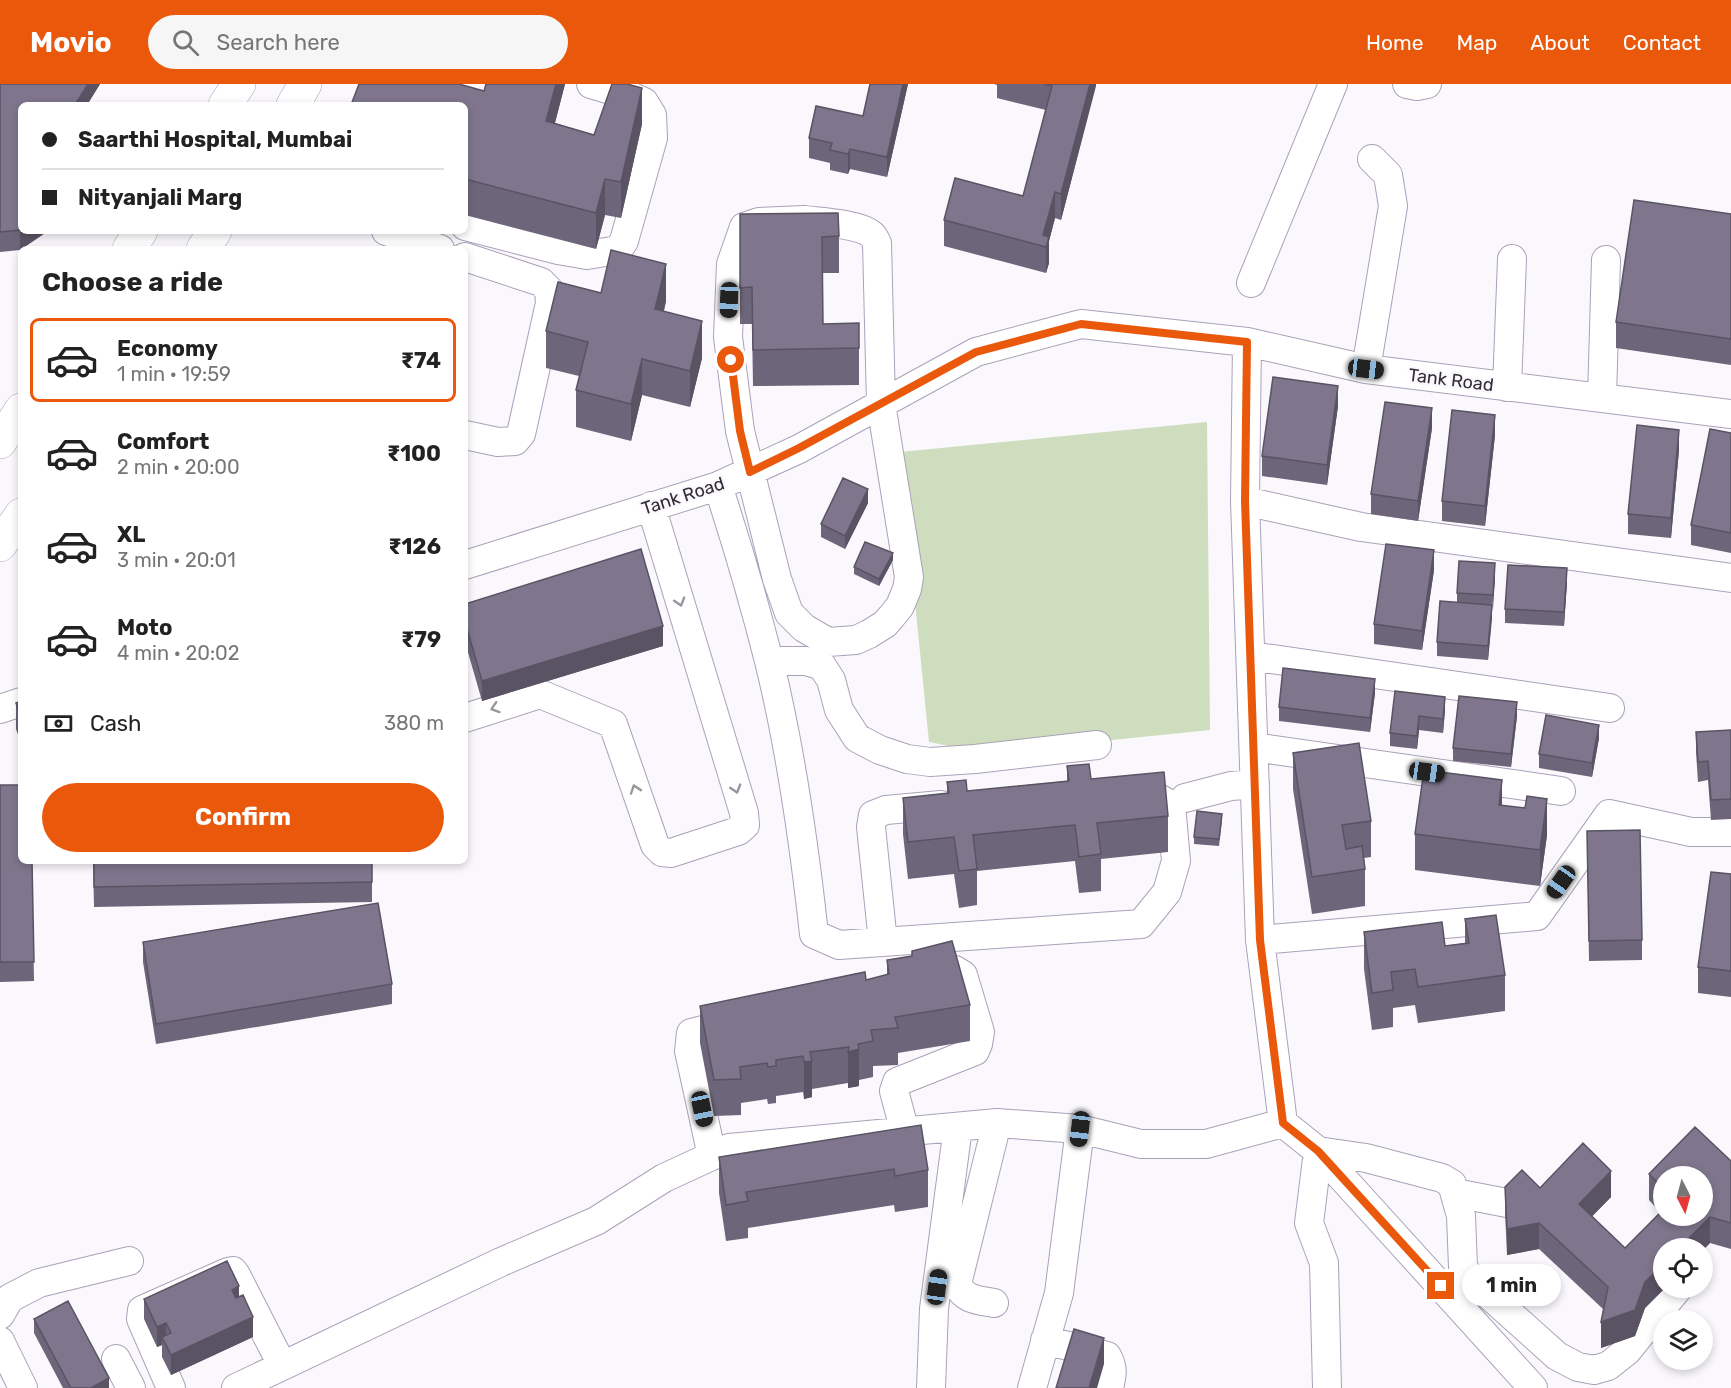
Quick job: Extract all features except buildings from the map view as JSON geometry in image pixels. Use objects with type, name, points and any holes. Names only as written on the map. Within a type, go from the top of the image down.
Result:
[{"type":"main road","points":[[227,102],[239,84]]},
{"type":"main road","points":[[295,102],[305,84]]},
{"type":"main road","points":[[0,442],[18,415]]},
{"type":"main road","points":[[0,545],[18,519]]},
{"type":"street","points":[[468,227],[558,250],[587,255],[618,250],[624,241],[654,138],[652,115],[644,102],[591,84]]},
{"type":"street","points":[[1251,284],[1333,84]]},
{"type":"street","points":[[1407,84],[1417,86],[1427,84]]},
{"type":"street","points":[[1366,369],[1393,206],[1388,175],[1372,159]]},
{"type":"street","points":[[804,220],[844,225],[873,235],[877,243],[881,404],[909,577],[908,589],[900,606],[885,624],[856,640],[828,642],[804,628],[789,613],[777,579],[740,431],[728,337],[731,264],[744,227],[759,222],[804,220]]},
{"type":"street","points":[[395,234],[431,246]]},
{"type":"street","points":[[468,258],[541,282],[549,290],[550,303],[521,434],[515,441],[498,442],[468,436]]},
{"type":"street","points":[[1507,387],[1512,259]]},
{"type":"street","points":[[1602,398],[1606,260]]},
{"type":"street","name":"Tank Road","points":[[468,564],[718,486],[799,448],[976,352],[1081,324],[1247,342],[1366,369],[1731,414]]},
{"type":"street","points":[[1247,342],[1245,501],[1260,940],[1283,1123],[1318,1151],[1533,1388]]},
{"type":"street","points":[[718,486],[769,661],[782,721],[804,851],[814,934],[839,945],[1141,924],[1167,892],[1176,861],[1171,805],[1142,789],[1107,792]]},
{"type":"street","points":[[1245,501],[1361,527],[1731,578]]},
{"type":"street","points":[[468,717],[540,694],[613,724],[655,845],[662,852],[671,853],[693,846],[738,831],[745,825],[744,813],[654,559],[651,506]]},
{"type":"street","points":[[1251,656],[1610,708]]},
{"type":"street","points":[[769,661],[806,661],[822,666],[831,680],[839,710],[857,738],[879,750],[907,759],[930,762],[975,759],[1096,745]]},
{"type":"street","points":[[0,709],[18,703]]},
{"type":"street","points":[[1254,747],[1561,791]]},
{"type":"street","points":[[1185,798],[1231,786],[1255,784]]},
{"type":"street","points":[[883,942],[871,826],[873,815],[886,810],[967,803]]},
{"type":"street","points":[[1260,940],[1537,916],[1609,814],[1691,832],[1731,832]]},
{"type":"street","points":[[899,983],[955,970],[963,975],[980,1032],[975,1051],[897,1082],[894,1090],[904,1132]]},
{"type":"street","points":[[712,1156],[689,1051],[691,1033],[760,1016]]},
{"type":"street","points":[[236,1388],[501,1262],[596,1221],[664,1178],[729,1148],[997,1123],[1080,1129],[1141,1144],[1206,1144],[1283,1123]]},
{"type":"street","points":[[994,1303],[964,1295],[957,1284],[997,1123]]},
{"type":"street","points":[[931,1388],[934,1309],[958,1127]]},
{"type":"street","points":[[1032,1388],[1059,1293],[1080,1129]]},
{"type":"street","points":[[1318,1151],[1366,1158],[1443,1178],[1452,1184],[1461,1215],[1463,1267],[1470,1278],[1557,1356],[1578,1367],[1594,1370],[1608,1366],[1627,1351],[1670,1298]]},
{"type":"street","points":[[1318,1151],[1309,1223],[1324,1263],[1327,1388]]},
{"type":"street","points":[[1455,1193],[1507,1203]]},
{"type":"street","points":[[0,1315],[10,1298],[39,1283],[129,1261]]},
{"type":"street","points":[[171,1388],[141,1319],[142,1310],[228,1272],[233,1271],[236,1275],[282,1365]]},
{"type":"street","points":[[1046,1340],[1107,1356],[1112,1365],[1113,1374],[1109,1388]]},
{"type":"street","points":[[0,1341],[23,1388]]},
{"type":"street","points":[[116,1359],[131,1388]]},
{"type":"green space","points":[[1207,422],[1210,730],[984,753],[929,742],[900,452]]},
{"type":"route","points":[[731,360],[740,431],[750,472],[976,352],[1081,324],[1247,342],[1245,501],[1260,940],[1283,1123],[1318,1151],[1441,1286]]}]
